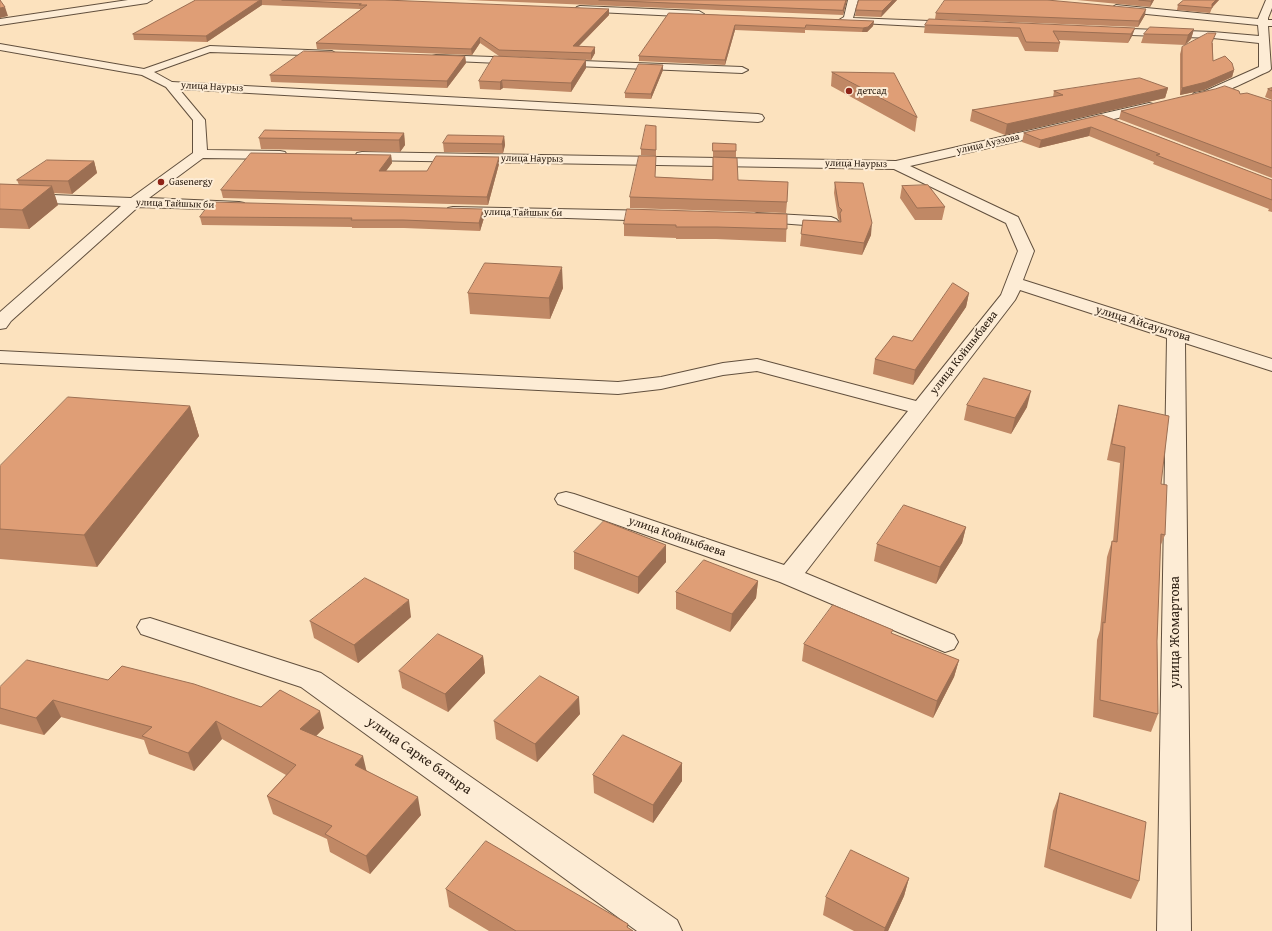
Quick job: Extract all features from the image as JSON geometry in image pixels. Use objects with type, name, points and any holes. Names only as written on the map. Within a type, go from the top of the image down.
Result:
[{"type":"street","points":[[0,22],[147,0]]},
{"type":"street","points":[[848,20],[853,0]]},
{"type":"street","points":[[1185,99],[1208,94],[1265,69],[1270,0]]},
{"type":"street","points":[[1104,7],[1268,22]]},
{"type":"street","points":[[569,9],[713,14]]},
{"type":"street","points":[[832,20],[968,25]]},
{"type":"street","points":[[1094,30],[1213,35],[1267,46]]},
{"type":"street","name":"улица Наурыз","points":[[0,47],[145,72],[170,85],[199,120],[200,154]]},
{"type":"street","points":[[145,72],[202,50],[210,49],[345,54]]},
{"type":"street","points":[[425,58],[528,62]]},
{"type":"street","points":[[544,62],[742,70]]},
{"type":"street","name":"улица Наурыз","points":[[170,85],[758,118]]},
{"type":"street","points":[[1221,88],[1235,93]]},
{"type":"street","name":"улица Ауэзова","points":[[896,165],[1162,104]]},
{"type":"street","points":[[1100,118],[1122,127]]},
{"type":"street","points":[[0,324],[134,202],[200,154],[295,155]]},
{"type":"street","name":"улица Наурыз","points":[[350,156],[896,165]]},
{"type":"street","name":"улица Койшыбаева","points":[[789,576],[1009,296],[1026,251],[1013,220],[896,165]]},
{"type":"street","name":"улица Тайшык би","points":[[0,197],[250,206]]},
{"type":"street","name":"улица Тайшык би","points":[[440,211],[670,216]]},
{"type":"street","points":[[741,218],[831,222]]},
{"type":"street","name":"улица Айсауытова","points":[[1014,283],[1272,365]]},
{"type":"street","name":"улица Жомартова","points":[[1174,931],[1176,334]]},
{"type":"street","points":[[0,357],[618,388],[661,384],[723,369],[756,365],[921,408]]},
{"type":"street","name":"улица Койшыбаева","points":[[566,499],[789,576],[945,642]]},
{"type":"street","name":"улица Сарке батыра","points":[[150,627],[311,680],[665,931]]},
{"type":"building","points":[[0,0],[5,7],[0,8]]},
{"type":"building","points":[[196,0],[260,0],[206,36],[133,34]]},
{"type":"building","points":[[282,0],[385,0],[609,9],[573,46],[595,47],[591,53],[499,50],[480,37],[471,49],[316,43],[367,5]]},
{"type":"building","points":[[599,0],[846,0],[843,10]]},
{"type":"building","points":[[859,0],[893,0],[882,11],[856,10]]},
{"type":"building","points":[[945,0],[1047,0],[1146,9],[1139,21],[936,13]]},
{"type":"building","points":[[1184,0],[1216,0],[1212,4],[1212,8],[1178,5]]},
{"type":"building","points":[[669,13],[874,21],[868,27],[863,28],[806,25],[805,28],[735,25],[725,60],[639,56]]},
{"type":"building","points":[[929,19],[1135,28],[1131,34],[1053,31],[1060,43],[1026,42],[1020,28],[925,25]]},
{"type":"building","points":[[1150,27],[1194,29],[1188,35],[1144,34]]},
{"type":"building","points":[[1208,33],[1216,33],[1212,42],[1213,61],[1225,56],[1232,63],[1234,70],[1206,82],[1182,88],[1182,47]]},
{"type":"building","points":[[304,51],[465,56],[447,81],[270,75]]},
{"type":"building","points":[[494,56],[586,60],[571,83],[502,80],[500,82],[479,81]]},
{"type":"building","points":[[639,64],[663,65],[651,94],[625,93]]},
{"type":"building","points":[[832,72],[894,73],[917,117]]},
{"type":"building","points":[[1140,78],[1168,88],[1007,124],[972,110],[1063,95],[1054,91]]},
{"type":"building","points":[[1225,86],[1239,91],[1240,94],[1247,93],[1272,101],[1272,168],[1121,111],[1215,89]]},
{"type":"building","points":[[1102,115],[1272,180],[1272,200],[1156,155],[1160,154],[1091,127],[1041,140],[1024,133]]},
{"type":"building","points":[[646,125],[656,126],[656,150],[641,149]]},
{"type":"building","points":[[265,130],[404,133],[399,140],[259,138]]},
{"type":"building","points":[[448,135],[504,136],[502,144],[443,143]]},
{"type":"building","points":[[713,143],[736,144],[736,151],[713,151]]},
{"type":"building","points":[[251,153],[391,155],[379,171],[427,171],[436,156],[499,157],[487,197],[221,190]]},
{"type":"building","points":[[639,156],[656,156],[655,177],[713,180],[713,157],[737,158],[738,180],[788,182],[787,202],[630,197]]},
{"type":"building","points":[[47,160],[94,161],[68,181],[17,180]]},
{"type":"building","points":[[835,182],[863,183],[872,223],[864,243],[801,234],[803,220],[841,222],[840,213],[842,210],[839,207]]},
{"type":"building","points":[[0,184],[52,186],[22,210],[0,209]]},
{"type":"building","points":[[928,185],[945,207],[917,208],[902,186]]},
{"type":"building","points":[[211,202],[483,209],[479,223],[403,220],[351,220],[352,218],[200,217]]},
{"type":"building","points":[[627,209],[787,214],[787,229],[676,227],[676,225],[624,224]]},
{"type":"building","points":[[485,263],[562,267],[549,298],[468,293]]},
{"type":"building","points":[[953,283],[969,293],[915,370],[875,359],[893,336],[912,341]]},
{"type":"building","points":[[984,378],[1031,391],[1015,418],[967,405]]},
{"type":"building","points":[[68,397],[190,406],[84,535],[0,529],[0,466]]},
{"type":"building","points":[[1119,405],[1169,416],[1161,484],[1167,485],[1165,535],[1161,534],[1157,641],[1158,714],[1100,700],[1103,622],[1105,623],[1112,541],[1117,542],[1125,447],[1112,444]]},
{"type":"building","points":[[904,505],[966,527],[940,567],[877,544]]},
{"type":"building","points":[[604,521],[666,545],[638,577],[574,552]]},
{"type":"building","points":[[704,560],[758,581],[732,614],[676,592]]},
{"type":"building","points":[[365,578],[409,600],[354,645],[310,621]]},
{"type":"building","points":[[833,605],[893,630],[891,633],[959,660],[937,701],[804,644]]},
{"type":"building","points":[[438,634],[483,656],[445,694],[399,671]]},
{"type":"building","points":[[27,660],[108,680],[122,666],[194,684],[261,707],[280,690],[320,711],[300,729],[363,756],[355,765],[418,797],[366,856],[325,834],[332,826],[267,796],[296,765],[216,721],[188,753],[142,736],[152,727],[53,700],[36,718],[0,708],[0,687]]},
{"type":"building","points":[[540,676],[579,697],[535,744],[494,721]]},
{"type":"building","points":[[623,735],[682,763],[653,805],[593,775]]},
{"type":"building","points":[[1060,793],[1146,822],[1139,881],[1050,849]]},
{"type":"building","points":[[486,841],[628,924],[627,927],[633,931],[516,931],[446,889]]},
{"type":"building","points":[[851,850],[909,878],[885,928],[826,897]]},
{"type":"place","name":"детсад","points":[[849,91]]},
{"type":"place","name":"Gasenergy","points":[[161,182]]}]
